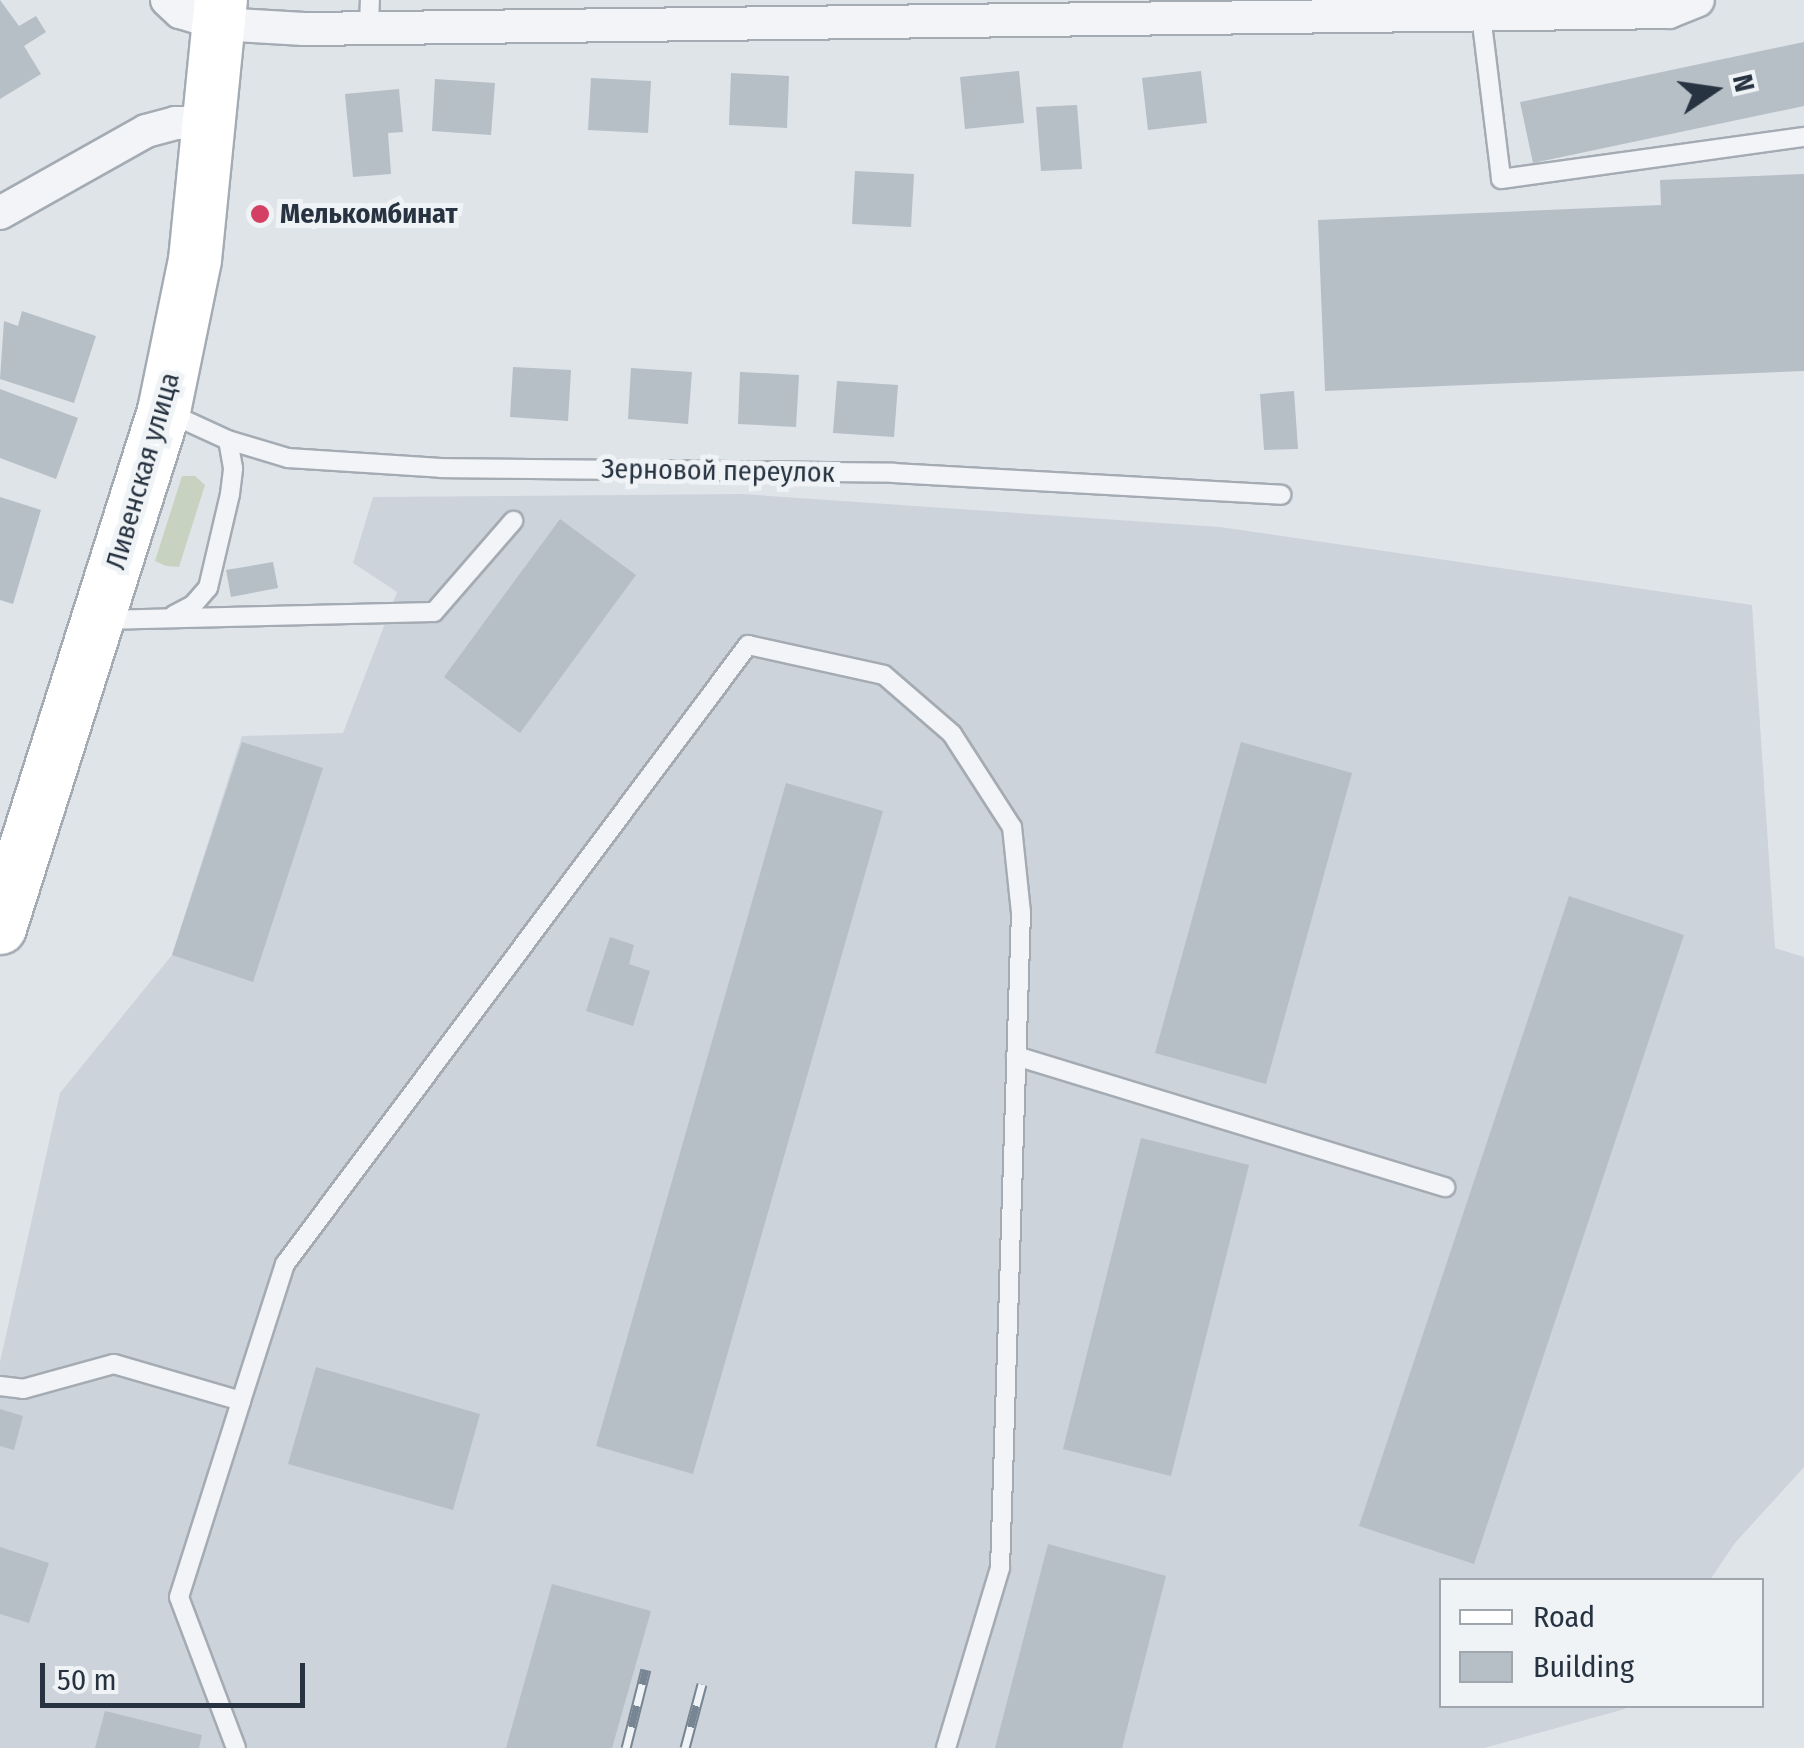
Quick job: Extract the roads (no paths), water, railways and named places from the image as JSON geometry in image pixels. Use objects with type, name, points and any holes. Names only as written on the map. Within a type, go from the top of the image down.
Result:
[{"type":"main road","name":"Ливенская улица","points":[[0,928],[101,620],[164,411],[195,260],[220,12]]},
{"type":"street","points":[[167,0],[180,12],[220,12],[304,29],[370,13],[1324,8],[1480,15],[1669,12],[1698,0]]},
{"type":"street","points":[[0,213],[146,131],[174,123],[211,123]]},
{"type":"lane","points":[[1480,15],[1501,179],[1804,137]]},
{"type":"lane","name":"Зерновой переулок","points":[[164,411],[228,440],[288,458],[441,468],[893,473],[1281,495]]},
{"type":"lane","points":[[170,618],[193,605],[208,588],[230,494],[233,468],[228,440]]},
{"type":"lane","points":[[101,620],[434,612],[513,521]]},
{"type":"lane","points":[[236,1748],[179,1596],[284,1264],[748,645],[884,676],[952,734],[1012,827],[1021,912],[1000,1568],[946,1748]]},
{"type":"lane","points":[[1016,1056],[1445,1187]]},
{"type":"lane","points":[[0,1386],[24,1389],[114,1364],[241,1401]]},
{"type":"railway","points":[[626,1748],[646,1669]]},
{"type":"railway","points":[[685,1748],[702,1684]]},
{"type":"place","name":"Мелькомбинат","points":[[260,214]]}]
